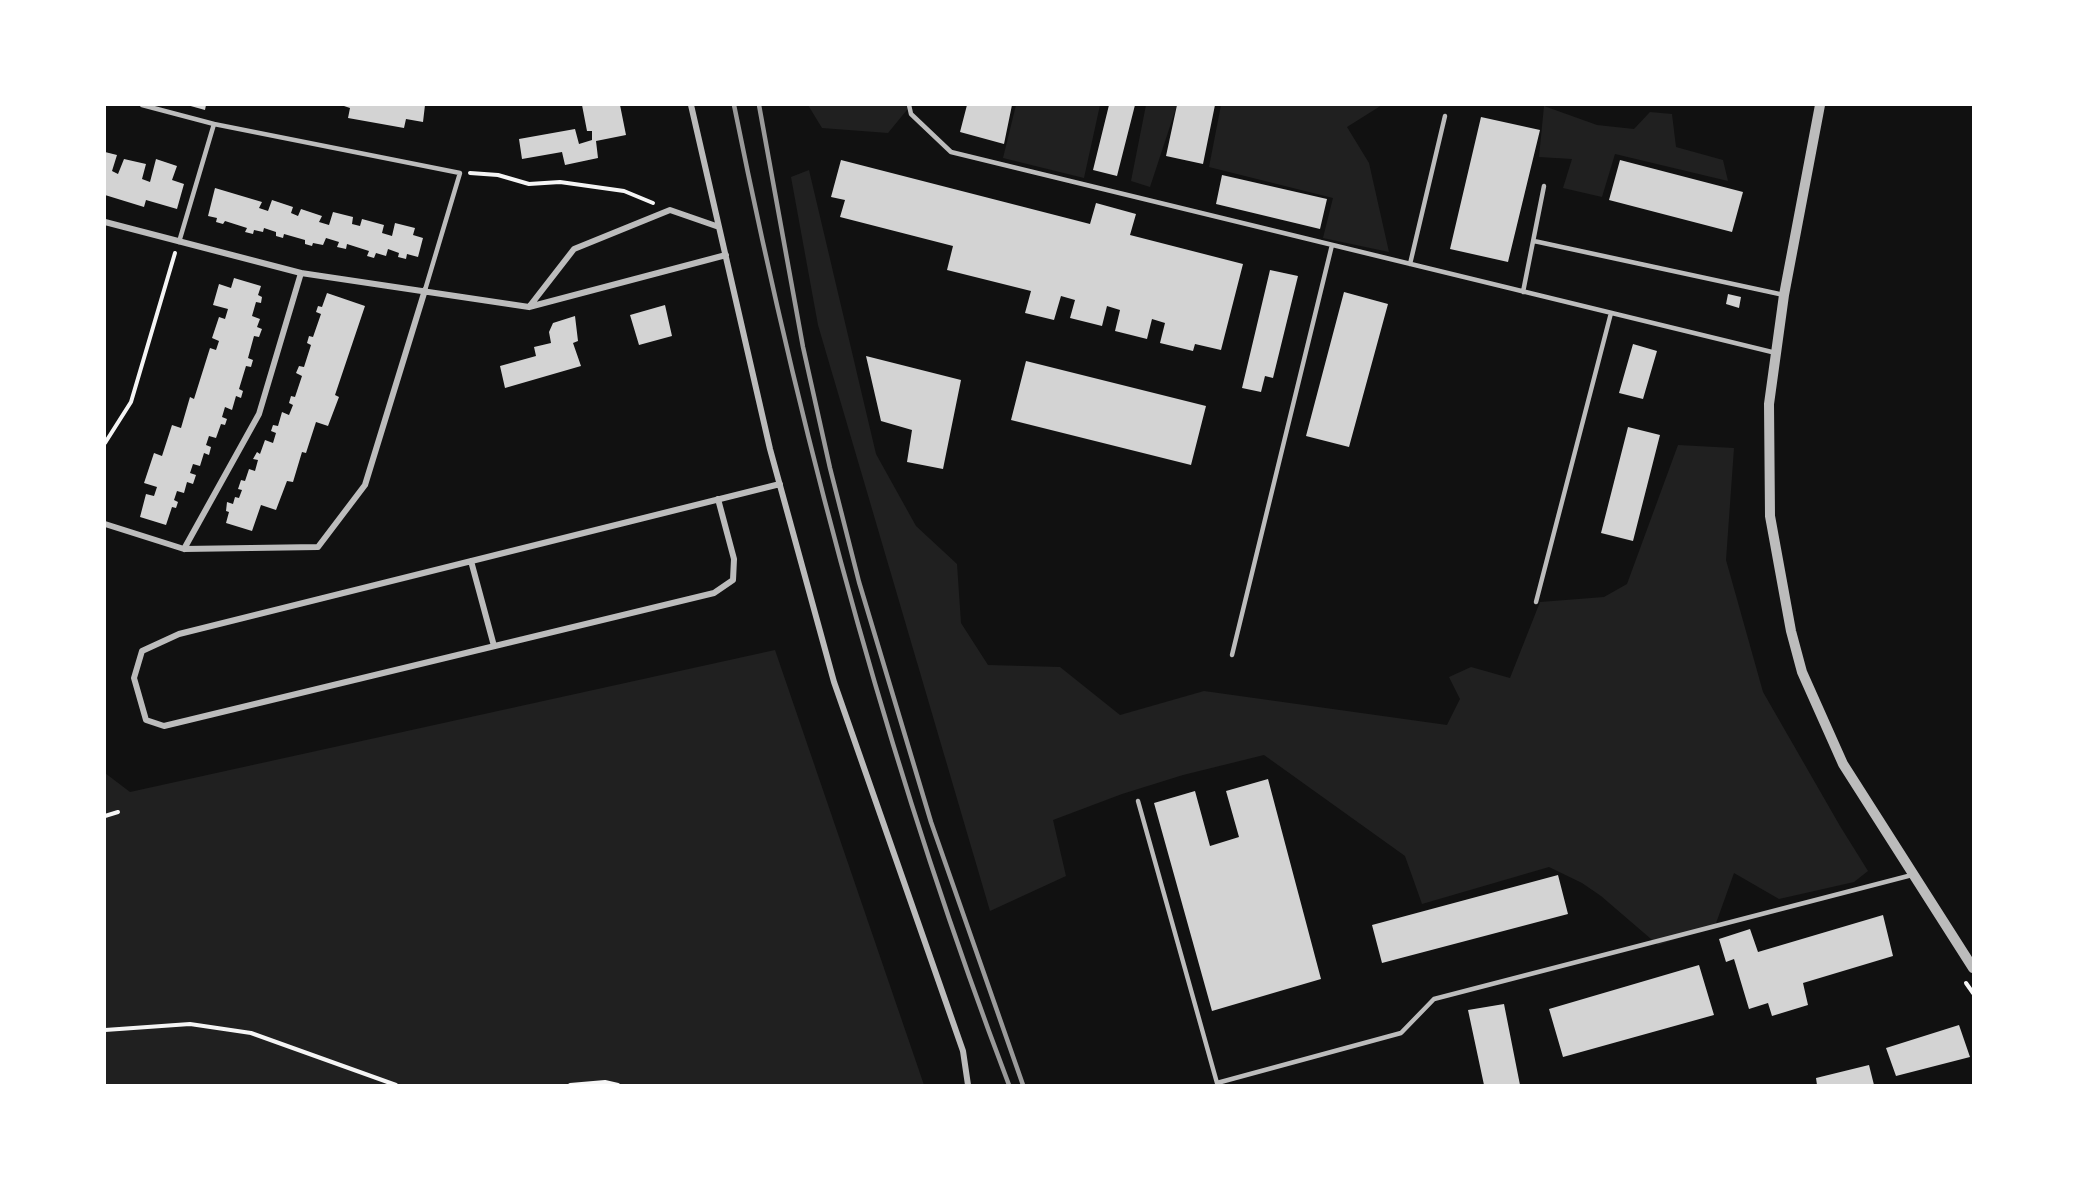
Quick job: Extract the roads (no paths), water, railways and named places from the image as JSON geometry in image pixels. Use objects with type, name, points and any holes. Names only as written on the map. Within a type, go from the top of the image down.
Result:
[{"type":"street","points":[[691,105],[780,484],[834,682],[963,1052],[968,1085]]},
{"type":"street","points":[[1820,105],[1784,295],[1769,404],[1770,516],[1791,631],[1802,672],[1843,764],[1973,968]]},
{"type":"street","points":[[529,307],[574,249],[670,210],[719,227]]},
{"type":"street","points":[[105,222],[301,273],[529,307],[726,255]]},
{"type":"street","points":[[184,549],[259,414],[301,273]]},
{"type":"street","points":[[105,524],[184,549],[318,547],[365,485],[425,290]]},
{"type":"street","points":[[718,500],[734,559],[733,580],[714,592],[164,726],[146,720],[134,678],[142,651],[179,634],[780,484]]},
{"type":"street","points":[[471,561],[494,646]]},
{"type":"lane","points":[[142,105],[214,124],[460,173],[425,290]]},
{"type":"lane","points":[[909,105],[911,114],[951,152],[1776,354]]},
{"type":"lane","points":[[1410,264],[1445,116]]},
{"type":"lane","points":[[178,242],[214,124]]},
{"type":"lane","points":[[1523,292],[1544,186]]},
{"type":"lane","points":[[1534,241],[1784,295]]},
{"type":"lane","points":[[1232,655],[1332,245]]},
{"type":"lane","points":[[1536,602],[1611,313]]},
{"type":"lane","points":[[1138,801],[1217,1083],[1401,1033],[1434,999],[1915,874]]},
{"type":"railway","points":[[734,105],[788,354],[851,601],[924,845],[1009,1085]]},
{"type":"railway","points":[[759,105],[803,347],[859,582],[931,822],[1023,1085]]}]
